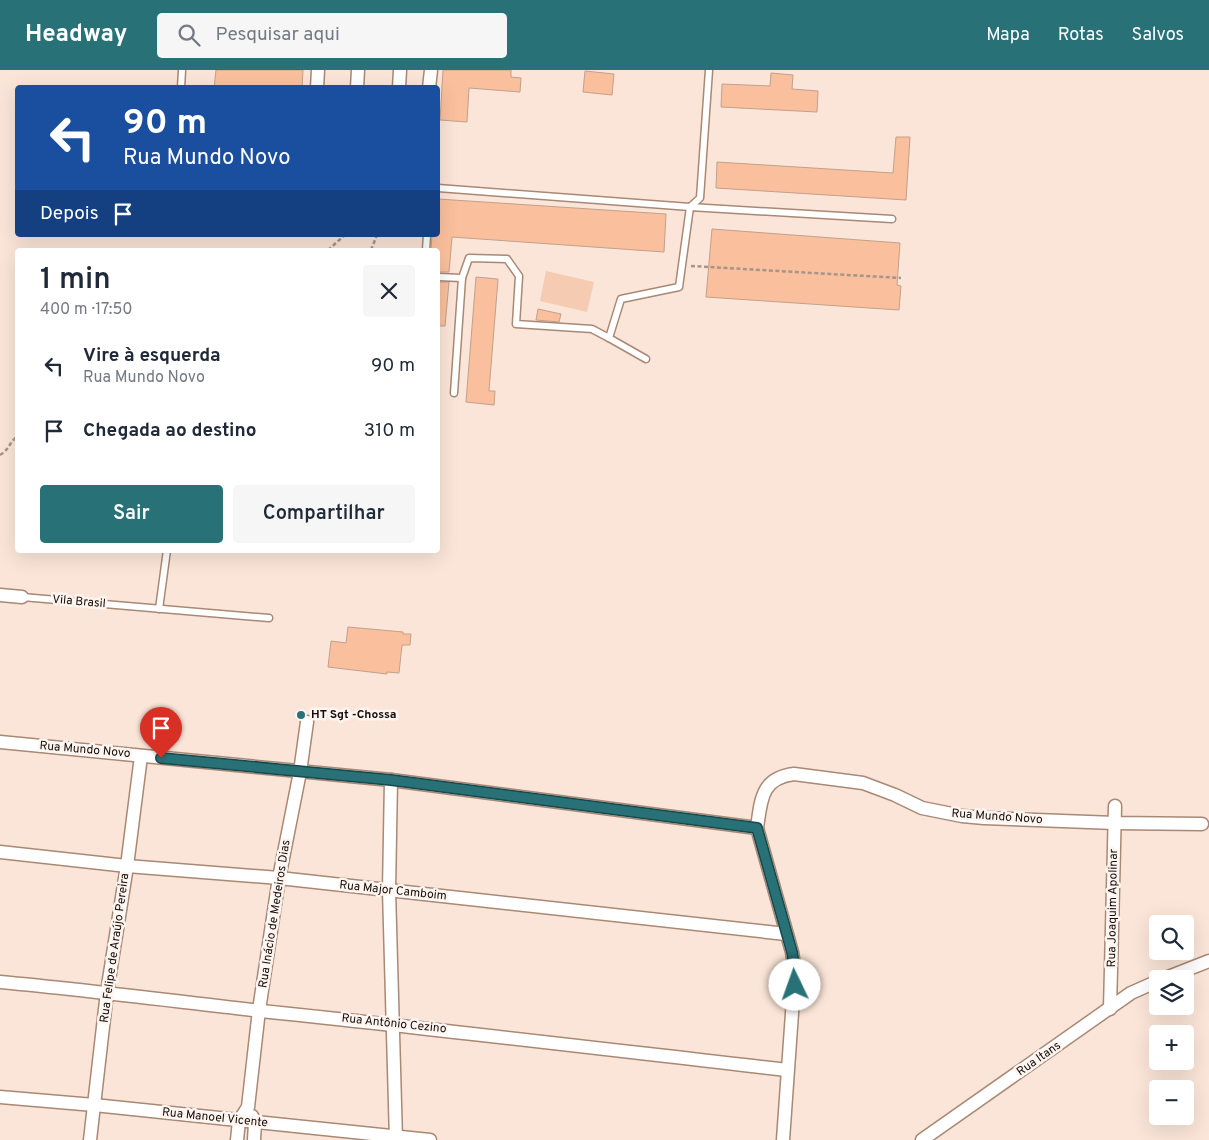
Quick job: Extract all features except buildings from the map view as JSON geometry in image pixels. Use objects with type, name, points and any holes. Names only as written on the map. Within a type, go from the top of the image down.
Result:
[{"type":"street","points":[[317,85],[318,70]]},
{"type":"street","points":[[357,85],[358,70]]},
{"type":"street","points":[[399,85],[400,70]]},
{"type":"street","points":[[429,85],[431,70]]},
{"type":"street","name":"Vila Brasil","points":[[0,595],[22,597]]},
{"type":"street","name":"Rua Inácio de Medeiros Dias","points":[[237,1140],[239,1121],[248,1107],[259,1010],[279,878],[300,772],[307,722]]},
{"type":"street","name":"Rua Mundo Novo","points":[[0,742],[391,780],[757,828],[764,791],[776,780],[785,775],[794,774],[864,783],[932,811],[984,818],[1202,824]]},
{"type":"street","name":"Rua Felipe de Araújo Pereira","points":[[90,1140],[107,992],[127,866],[141,756]]},
{"type":"street","points":[[391,780],[389,890],[396,1138]]},
{"type":"street","name":"Rua Joaquim Apolinar","points":[[1110,1009],[1115,806]]},
{"type":"street","points":[[757,828],[792,952],[795,971],[787,1070],[784,1140]]},
{"type":"street","name":"Rua Major Camboim","points":[[0,852],[127,866],[279,878],[786,934]]},
{"type":"street","points":[[1186,970],[1209,961]]},
{"type":"street","name":"Rua Antônio Cezino","points":[[0,982],[394,1024],[787,1070]]},
{"type":"street","name":"Rua Itans","points":[[922,1140],[1131,993],[1149,985]]},
{"type":"street","name":"Rua Manoel Vicente","points":[[0,1097],[430,1140]]},
{"type":"street","points":[[248,1107],[255,1123],[254,1140]]},
{"type":"lane","points":[[180,85],[182,70]]},
{"type":"lane","points":[[610,338],[621,299],[680,287],[690,207],[700,198],[708,70]]},
{"type":"lane","points":[[440,188],[690,207],[892,219]]},
{"type":"lane","points":[[454,393],[462,278],[469,258],[507,259],[519,276],[516,324],[592,329],[646,359]]},
{"type":"lane","points":[[440,277],[462,278]]},
{"type":"lane","points":[[159,609],[167,553]]},
{"type":"lane","name":"Vila Brasil","points":[[22,597],[269,618]]},
{"type":"path","points":[[330,248],[342,237]]},
{"type":"path","points":[[682,265],[901,278]]},
{"type":"path","points":[[0,455],[5,452],[12,439],[15,438]]},
{"type":"shaded area","points":[[546,271],[594,282],[587,312],[540,301]]},
{"type":"place","name":"HT Sgt -Chossa","points":[[301,715]]},
{"type":"route","points":[[161,758],[391,780],[757,828],[792,952],[795,985]]}]
